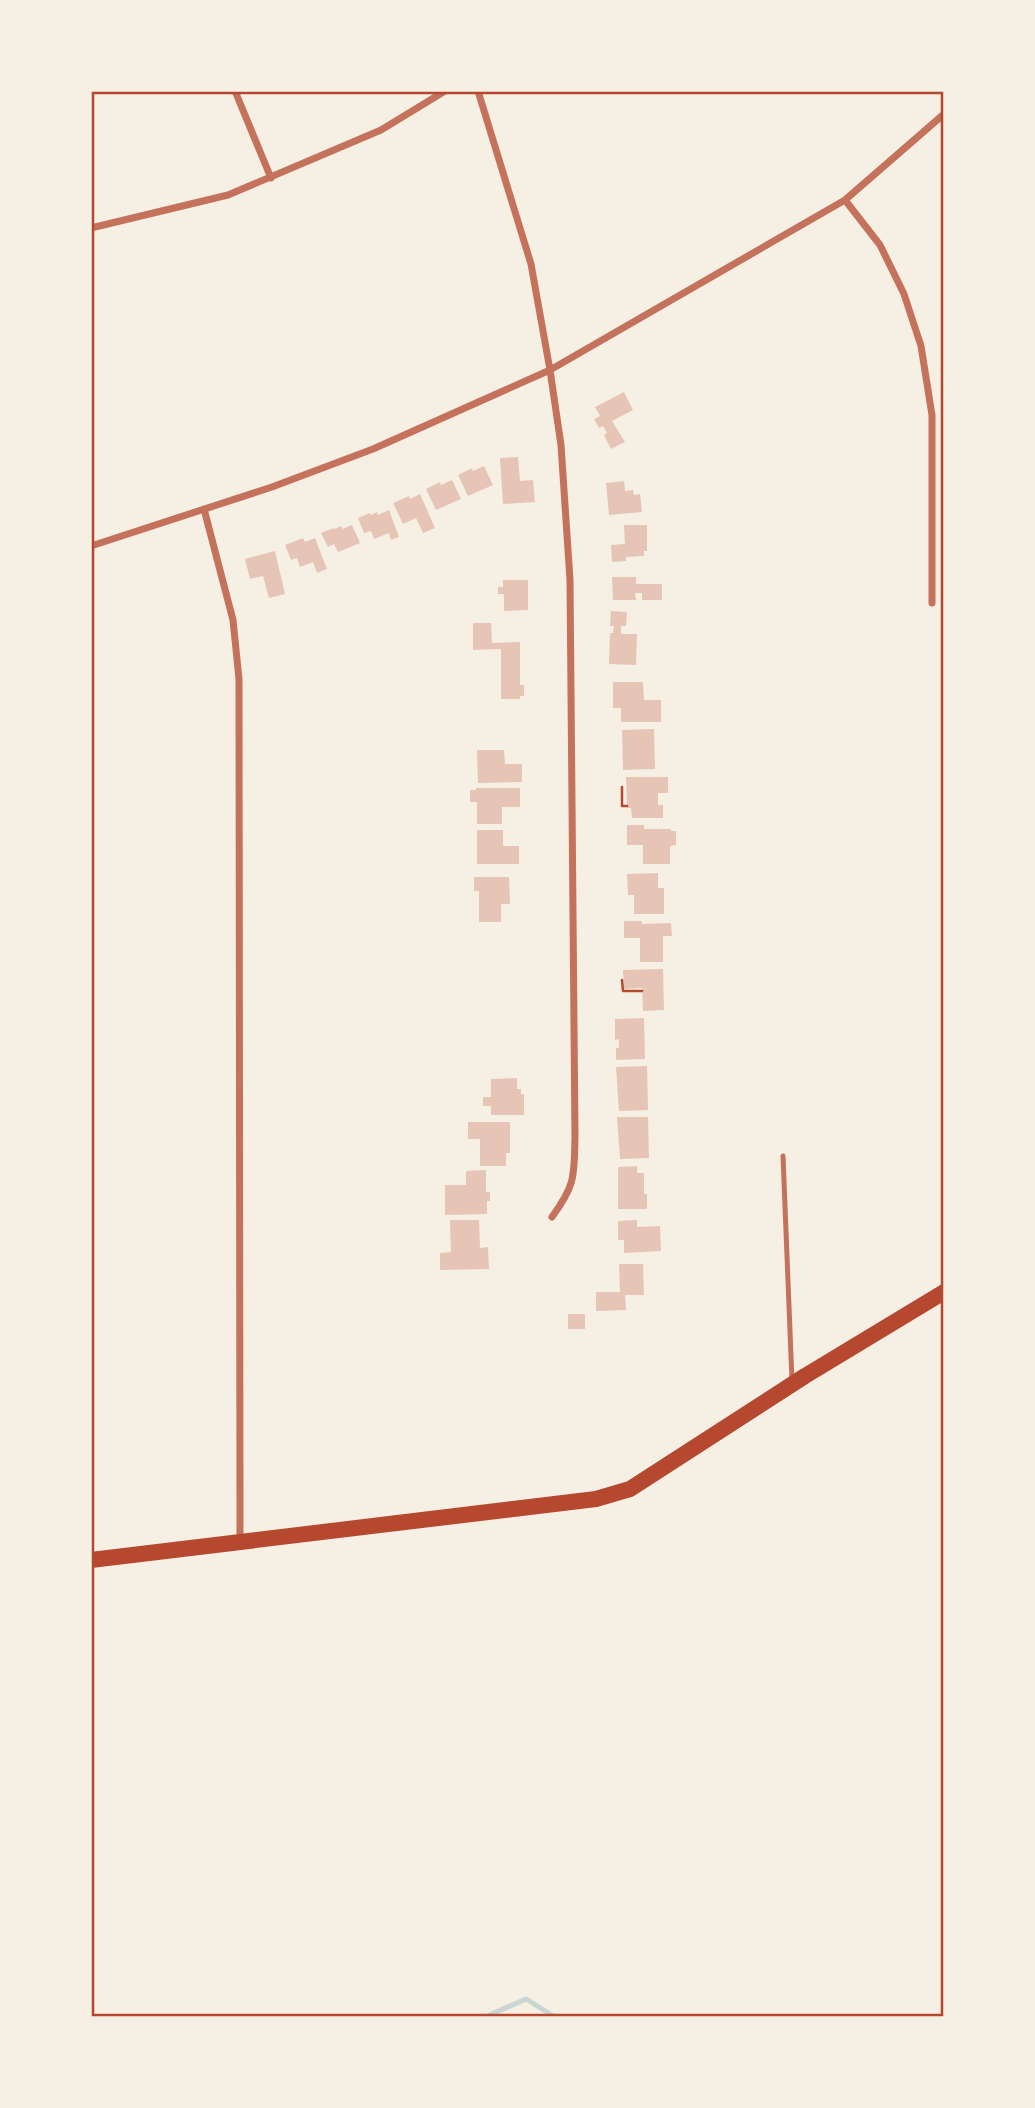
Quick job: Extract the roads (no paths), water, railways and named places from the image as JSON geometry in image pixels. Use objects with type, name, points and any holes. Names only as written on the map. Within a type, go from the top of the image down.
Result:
[{"type":"main road","points":[[91,1560],[596,1499],[630,1489],[793,1384],[944,1292]]},
{"type":"street","points":[[235,91],[271,178]]},
{"type":"street","points":[[91,228],[228,195],[382,131],[446,91]]},
{"type":"street","points":[[478,91],[531,264],[561,445],[569,580],[575,1137],[574,1173],[570,1189],[552,1217]]},
{"type":"street","points":[[91,546],[373,449],[550,370],[845,200],[944,114]]},
{"type":"street","points":[[845,200],[880,245],[904,295],[921,346],[932,415],[932,603]]},
{"type":"street","points":[[204,509],[233,620],[239,679],[240,1542]]},
{"type":"lane","points":[[783,1156],[793,1384]]},
{"type":"waterway","points":[[485,2017],[526,1999],[555,2017]]}]
